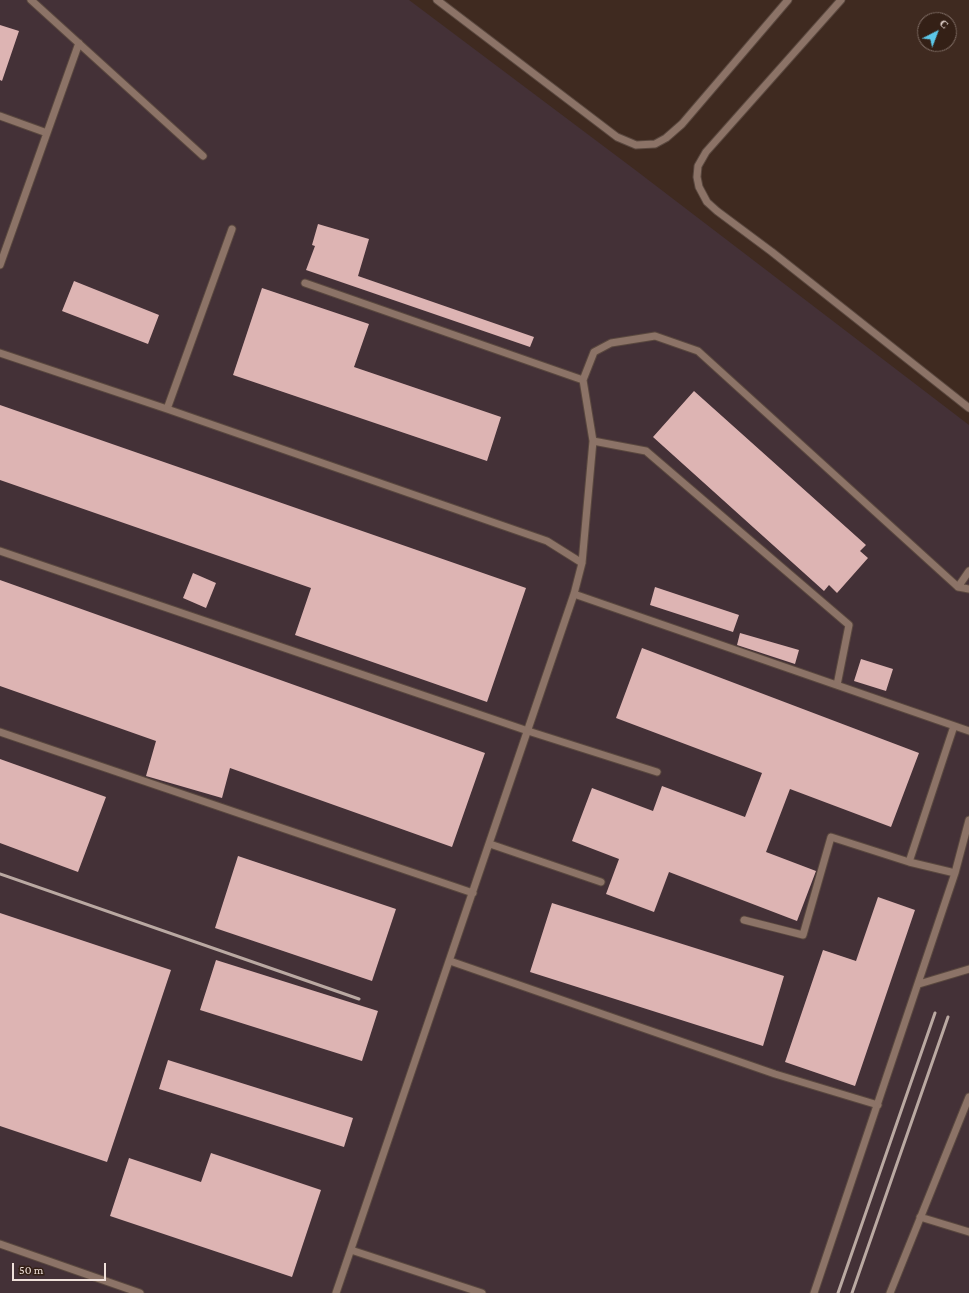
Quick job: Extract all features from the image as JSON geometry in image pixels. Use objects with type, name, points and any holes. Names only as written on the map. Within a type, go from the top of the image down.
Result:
[{"type":"lane","points":[[31,0],[203,156]]},
{"type":"lane","points":[[437,0],[617,137],[636,145],[655,144],[666,138],[682,124],[788,0]]},
{"type":"lane","points":[[841,0],[706,152],[698,166],[696,177],[699,187],[707,202],[717,211],[772,252],[969,408]]},
{"type":"lane","points":[[0,265],[79,43]]},
{"type":"lane","points":[[0,116],[47,133]]},
{"type":"lane","points":[[167,409],[232,229]]},
{"type":"lane","points":[[305,283],[582,380]]},
{"type":"lane","points":[[336,1293],[574,594],[582,563],[593,441],[582,380],[594,352],[611,343],[655,336],[698,350],[958,587],[969,589]]},
{"type":"lane","points":[[0,353],[167,409],[547,541],[582,563]]},
{"type":"lane","points":[[593,441],[646,451],[849,625],[837,685]]},
{"type":"lane","points":[[0,551],[528,731],[657,772]]},
{"type":"lane","points":[[958,587],[969,571]]},
{"type":"lane","points":[[574,594],[969,731]]},
{"type":"lane","points":[[909,862],[954,726]]},
{"type":"lane","points":[[0,732],[473,893]]},
{"type":"lane","points":[[814,1293],[919,984],[955,873],[969,820]]},
{"type":"lane","points":[[744,920],[803,935],[831,837],[909,862],[955,873]]},
{"type":"lane","points":[[490,844],[600,882]]},
{"type":"lane","points":[[450,961],[775,1074],[878,1105]]},
{"type":"lane","points":[[919,984],[969,970]]},
{"type":"lane","points":[[890,1293],[969,1097]]},
{"type":"lane","points":[[920,1217],[969,1232]]},
{"type":"lane","points":[[0,1244],[140,1293]]},
{"type":"lane","points":[[351,1250],[482,1293]]},
{"type":"shaded area","points":[[0,0],[409,0],[634,169],[969,425],[969,1293],[0,1293]]},
{"type":"building","points":[[0,25],[19,31],[2,81],[0,80]]},
{"type":"building","points":[[318,224],[369,239],[358,276],[534,337],[530,347],[306,270],[315,246],[312,245]]},
{"type":"building","points":[[74,281],[159,315],[148,344],[62,311]]},
{"type":"building","points":[[262,288],[369,324],[354,367],[501,417],[487,461],[233,375]]},
{"type":"building","points":[[694,391],[866,545],[860,551],[868,558],[837,593],[829,585],[824,591],[653,437]]},
{"type":"building","points":[[0,405],[526,588],[487,702],[295,635],[311,588],[0,480]]},
{"type":"building","points":[[193,573],[216,583],[206,608],[183,598]]},
{"type":"building","points":[[0,580],[485,753],[452,847],[230,768],[222,798],[146,776],[156,741],[0,686]]},
{"type":"building","points":[[655,587],[739,615],[733,632],[650,605]]},
{"type":"building","points":[[740,633],[799,650],[795,664],[737,645]]},
{"type":"building","points":[[642,648],[919,753],[891,827],[790,789],[766,852],[816,871],[797,921],[669,872],[654,912],[606,894],[619,859],[572,841],[592,788],[653,811],[662,786],[745,817],[762,773],[616,718]]},
{"type":"building","points":[[861,659],[893,669],[886,691],[854,681]]},
{"type":"building","points":[[0,759],[106,797],[78,872],[0,843]]},
{"type":"building","points":[[238,856],[396,909],[372,981],[215,928]]},
{"type":"building","points":[[878,897],[915,910],[855,1086],[785,1062],[823,950],[856,961]]},
{"type":"building","points":[[552,903],[784,976],[763,1046],[530,972]]},
{"type":"building","points":[[0,913],[171,970],[107,1162],[0,1126]]},
{"type":"building","points":[[216,960],[378,1011],[362,1061],[200,1010]]},
{"type":"building","points":[[168,1060],[353,1118],[344,1147],[159,1089]]},
{"type":"building","points":[[211,1153],[321,1190],[292,1277],[110,1216],[129,1158],[201,1182]]},
{"type":"railway","points":[[0,874],[359,999]]},
{"type":"railway","points":[[838,1293],[935,1013]]},
{"type":"railway","points":[[852,1293],[948,1017]]}]
